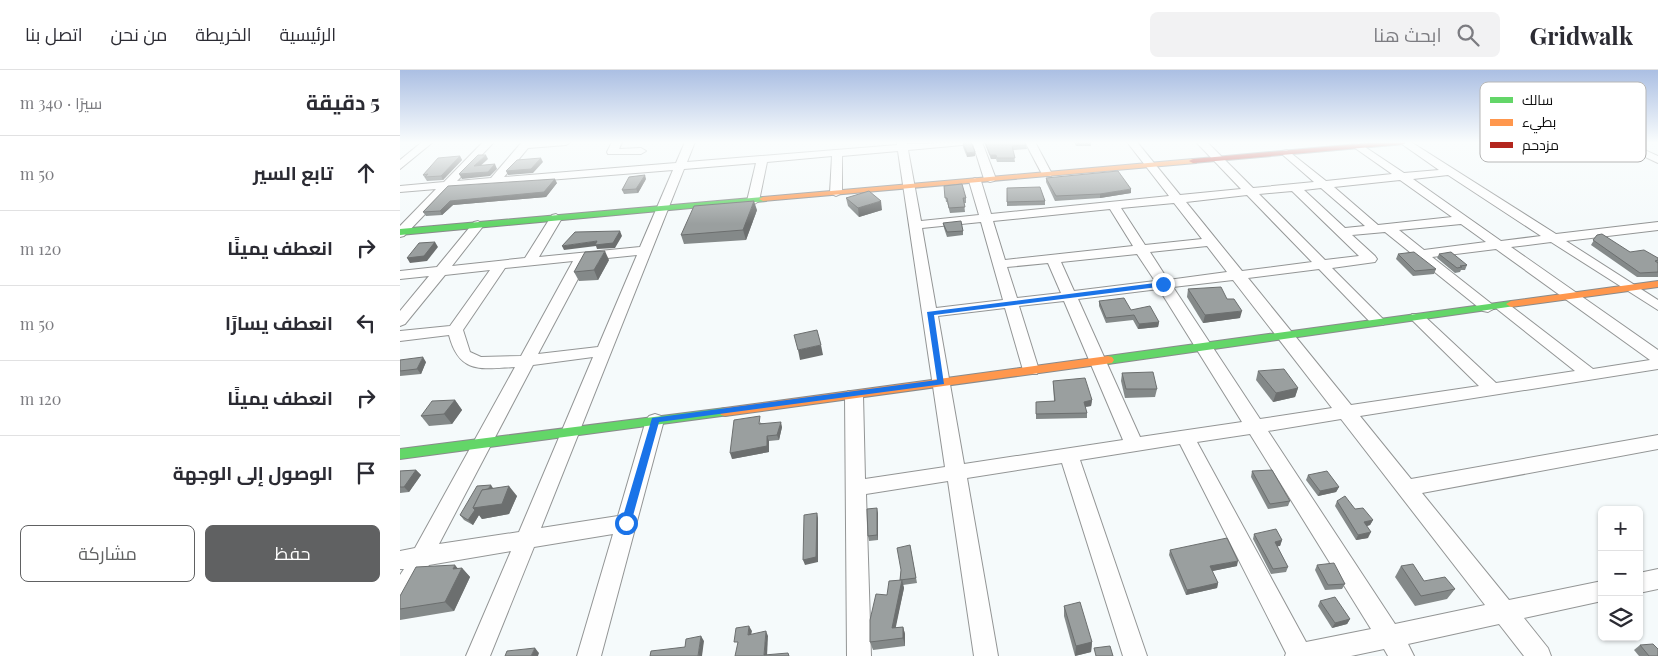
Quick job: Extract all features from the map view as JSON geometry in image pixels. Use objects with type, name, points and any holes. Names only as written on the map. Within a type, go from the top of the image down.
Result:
[{"type":"street","points":[[400,232],[462,169]]},
{"type":"street","points":[[495,181],[505,169]]},
{"type":"street","points":[[400,189],[639,169]]},
{"type":"street","points":[[478,656],[679,169]]},
{"type":"street","points":[[752,201],[760,169]]},
{"type":"street","points":[[836,169],[836,193]]},
{"type":"street","points":[[906,169],[986,656]]},
{"type":"street","points":[[987,169],[990,179]]},
{"type":"street","points":[[1045,169],[1047,174]]},
{"type":"street","points":[[400,232],[1100,169]]},
{"type":"street","points":[[1153,169],[1539,656]]},
{"type":"street","points":[[1228,169],[1378,322]]},
{"type":"street","points":[[1307,169],[1382,228],[1588,374]]},
{"type":"street","points":[[1392,169],[1658,358]]},
{"type":"street","points":[[1445,169],[1658,306]]},
{"type":"street","points":[[916,225],[1449,172]]},
{"type":"street","points":[[975,181],[1013,303],[1031,370]]},
{"type":"street","points":[[930,313],[1370,259],[1294,187]]},
{"type":"street","points":[[1113,205],[1395,646]]},
{"type":"street","points":[[529,262],[556,218]]},
{"type":"street","points":[[1343,232],[1462,220]]},
{"type":"street","points":[[400,321],[478,225]]},
{"type":"street","points":[[1421,254],[1657,227]]},
{"type":"street","points":[[1001,264],[1211,242]]},
{"type":"street","points":[[400,275],[646,250]]},
{"type":"street","points":[[400,597],[583,256]]},
{"type":"street","points":[[1053,258],[1134,445]]},
{"type":"street","points":[[501,264],[456,330],[462,353],[469,360],[488,362],[526,361],[604,351]]},
{"type":"street","points":[[400,454],[854,395],[1658,284]]},
{"type":"street","points":[[1417,317],[1493,390]]},
{"type":"street","points":[[400,336],[456,330]]},
{"type":"street","points":[[855,488],[1658,364]]},
{"type":"street","points":[[854,395],[859,656]]},
{"type":"street","points":[[589,656],[655,420]]},
{"type":"street","points":[[1186,438],[1299,656],[1395,646],[1505,612],[1598,592]]},
{"type":"street","points":[[1406,488],[1658,442]]},
{"type":"street","points":[[1069,456],[1135,656]]},
{"type":"street","points":[[400,560],[626,523]]},
{"type":"street","points":[[1643,582],[1658,579]]},
{"type":"building","points":[[428,169],[447,169],[441,176],[425,177],[428,174],[423,175]]},
{"type":"building","points":[[464,169],[490,169],[488,172],[459,174]]},
{"type":"building","points":[[508,169],[527,169],[506,171]]},
{"type":"building","points":[[1118,171],[1131,189],[1100,194],[1056,196],[1046,178]]},
{"type":"building","points":[[645,175],[636,189],[622,190],[629,177]]},
{"type":"building","points":[[555,179],[544,192],[450,201],[440,211],[423,212],[448,186]]},
{"type":"building","points":[[962,184],[966,198],[963,198],[965,207],[949,208],[947,198],[945,198],[944,186]]},
{"type":"building","points":[[1040,187],[1045,201],[1007,202],[1007,188]]},
{"type":"building","points":[[869,191],[881,201],[858,208],[846,198]]},
{"type":"building","points":[[754,201],[743,230],[681,235],[694,206]]},
{"type":"building","points":[[961,221],[963,231],[947,232],[943,223]]},
{"type":"building","points":[[620,231],[613,243],[595,245],[597,241],[562,246],[575,232]]},
{"type":"building","points":[[1602,234],[1630,252],[1644,250],[1658,258],[1655,261],[1658,263],[1658,272],[1640,273],[1593,240],[1597,235]]},
{"type":"building","points":[[435,242],[424,256],[407,258],[419,243]]},
{"type":"building","points":[[605,251],[594,270],[574,272],[585,252]]},
{"type":"building","points":[[1414,252],[1436,269],[1415,271],[1398,254]]},
{"type":"building","points":[[1451,252],[1467,265],[1457,268],[1439,254]]},
{"type":"building","points":[[1221,287],[1227,299],[1234,299],[1242,311],[1205,315],[1188,289]]},
{"type":"building","points":[[1124,298],[1131,310],[1150,306],[1159,322],[1139,324],[1134,315],[1106,318],[1099,301]]},
{"type":"building","points":[[817,330],[821,345],[798,350],[794,335]]},
{"type":"building","points":[[423,357],[417,369],[400,371],[400,360]]},
{"type":"building","points":[[1284,369],[1298,388],[1276,393],[1258,371]]},
{"type":"building","points":[[1153,372],[1157,389],[1126,389],[1122,373]]},
{"type":"building","points":[[1085,378],[1092,400],[1084,402],[1087,413],[1036,414],[1036,402],[1055,401],[1053,381]]},
{"type":"building","points":[[455,400],[444,414],[421,416],[432,401]]},
{"type":"building","points":[[760,416],[759,424],[781,422],[777,435],[767,436],[767,446],[730,453],[734,420]]},
{"type":"building","points":[[416,470],[404,487],[400,487],[400,471]]},
{"type":"building","points":[[1272,470],[1290,501],[1270,504],[1252,471]]},
{"type":"building","points":[[1327,471],[1339,487],[1320,491],[1308,475]]},
{"type":"building","points":[[491,485],[488,489],[482,490],[473,508],[475,510],[468,520],[460,515],[477,486]]},
{"type":"building","points":[[509,486],[502,504],[473,508],[482,490]]},
{"type":"building","points":[[1345,496],[1355,509],[1363,508],[1373,520],[1364,522],[1371,532],[1358,535],[1337,501]]},
{"type":"building","points":[[877,508],[877,535],[868,536],[867,509]]},
{"type":"building","points":[[817,513],[816,557],[803,560],[804,515]]},
{"type":"building","points":[[1276,529],[1282,540],[1275,542],[1288,567],[1273,569],[1254,534]]},
{"type":"building","points":[[1227,538],[1238,561],[1210,566],[1218,583],[1187,590],[1170,550]]},
{"type":"building","points":[[910,545],[916,578],[900,580],[901,570],[897,548]]},
{"type":"building","points":[[1334,563],[1345,584],[1328,585],[1317,565]]},
{"type":"building","points":[[1413,564],[1424,581],[1445,577],[1455,589],[1421,596],[1401,566]]},
{"type":"building","points":[[455,565],[453,569],[462,568],[445,602],[400,609],[400,596],[416,567]]},
{"type":"building","points":[[902,580],[892,628],[903,627],[903,638],[870,642],[870,620],[876,594],[887,595],[889,581]]},
{"type":"building","points":[[1335,597],[1350,619],[1335,623],[1320,601]]},
{"type":"building","points":[[1080,602],[1092,642],[1076,646],[1064,606]]},
{"type":"building","points":[[749,626],[748,635],[766,631],[764,655],[788,653],[789,656],[735,656],[738,642],[734,642],[736,628]]},
{"type":"building","points":[[701,636],[698,656],[650,656],[651,651],[685,647],[686,639]]},
{"type":"building","points":[[1653,644],[1658,649],[1658,656],[1649,656],[1640,645]]},
{"type":"building","points":[[1110,646],[1113,656],[1096,656],[1094,648]]},
{"type":"building","points":[[535,648],[531,656],[505,656],[507,651]]},
{"type":"traffic: fast","points":[[400,232],[763,199]]},
{"type":"traffic: fast","points":[[1108,360],[1511,304]]},
{"type":"traffic: fast","points":[[400,454],[725,412]]},
{"type":"traffic: slow","points":[[763,199],[1099,169]]},
{"type":"traffic: slow","points":[[1511,304],[1658,284]]},
{"type":"traffic: slow","points":[[725,412],[1108,360]]},
{"type":"route","points":[[626,523],[655,420],[941,382],[930,313],[1163,284]]}]
